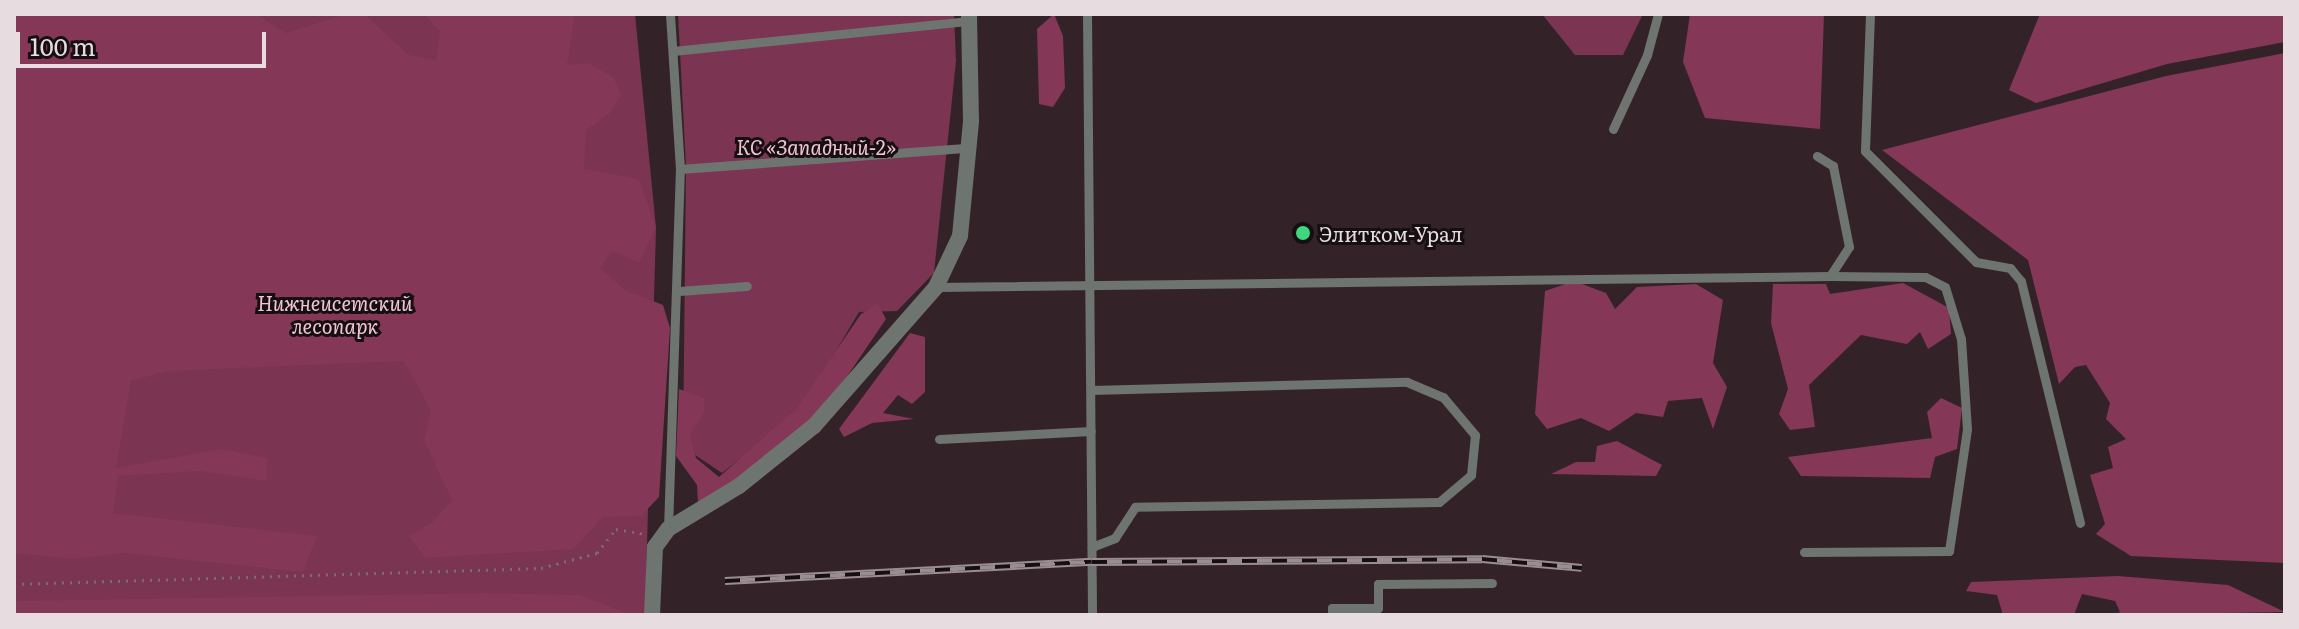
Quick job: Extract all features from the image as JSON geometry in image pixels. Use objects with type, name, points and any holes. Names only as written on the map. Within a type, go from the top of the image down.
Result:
[{"type":"street","points":[[652,615],[650,581],[655,547],[665,533],[739,486],[814,426],[936,287],[960,236],[968,148],[969,18]]},
{"type":"lane","points":[[665,533],[679,291],[680,169],[670,14]]},
{"type":"lane","points":[[1087,14],[1092,615]]},
{"type":"lane","points":[[1613,129],[1647,55],[1658,14]]},
{"type":"lane","points":[[1870,14],[1865,151],[1976,262],[2010,268],[2021,281],[2080,523]]},
{"type":"lane","points":[[673,51],[969,18]]},
{"type":"lane","points":[[680,169],[968,148]]},
{"type":"lane","points":[[1817,156],[1833,166],[1849,247],[1830,276]]},
{"type":"lane","points":[[936,287],[1090,283],[1925,277],[1945,287],[1961,339],[1967,429],[1949,551],[1804,552]]},
{"type":"lane","points":[[679,291],[747,286]]},
{"type":"lane","points":[[1091,390],[1407,382],[1443,397],[1475,435],[1471,475],[1439,502],[1135,507],[1115,538],[1092,547]]},
{"type":"lane","points":[[939,439],[1091,431]]},
{"type":"lane","points":[[1332,615],[1332,608],[1378,608],[1378,584],[1492,583]]},
{"type":"path","points":[[14,584],[541,568],[597,553],[616,529],[665,533]]},
{"type":"green space","name":"Нижнеисетский лесопарк","points":[[14,14],[635,14],[656,228],[645,615],[14,615]]},
{"type":"green space","name":"Нижнеисетский лесопарк","points":[[14,14],[256,14],[286,33],[346,14],[364,14],[409,55],[436,60],[440,31],[424,14],[575,14],[567,65],[589,63],[614,78],[621,96],[609,114],[586,130],[584,169],[639,179],[656,228],[639,263],[612,251],[600,268],[625,290],[663,305],[670,328],[659,497],[641,516],[603,517],[574,549],[425,558],[409,536],[433,522],[452,500],[424,440],[431,411],[404,361],[167,371],[131,381],[116,468],[221,449],[267,458],[267,481],[200,471],[118,476],[113,513],[317,536],[303,572],[124,553],[72,559],[14,553]]},
{"type":"green space","name":"КС «Западный-2»","points":[[678,14],[954,14],[956,61],[934,273],[897,311],[859,312],[801,410],[722,473],[683,447],[686,167]]},
{"type":"green space","points":[[1054,14],[1063,36],[1065,88],[1053,107],[1039,104],[1037,29]]},
{"type":"green space","points":[[1542,14],[1643,14],[1623,55],[1575,55]]},
{"type":"green space","points":[[1690,14],[1824,14],[1820,129],[1705,118],[1683,62]]},
{"type":"green space","points":[[2040,14],[2285,14],[2285,42],[2167,64],[2036,103],[2009,90]]},
{"type":"green space","points":[[2285,53],[2285,563],[2131,556],[2096,534],[2105,524],[2090,475],[2113,468],[2108,447],[2126,439],[2106,419],[2110,403],[2086,365],[2075,367],[2059,384],[2028,260],[1882,150],[2166,76]]},
{"type":"green space","points":[[1574,281],[1606,293],[1615,309],[1637,287],[1696,284],[1723,300],[1713,363],[1727,387],[1713,429],[1702,398],[1668,401],[1663,417],[1636,413],[1609,431],[1581,418],[1547,429],[1535,414],[1545,291]]},
{"type":"green space","points":[[1903,283],[1949,308],[1951,334],[1928,349],[1920,332],[1907,344],[1861,335],[1809,385],[1815,427],[1790,430],[1779,414],[1788,389],[1771,323],[1773,284],[1826,284],[1830,294]]},
{"type":"green space","points":[[878,304],[886,319],[827,406],[740,479],[698,504],[697,485],[676,456],[679,389],[704,398],[704,413],[690,435],[696,458],[719,477],[797,408],[861,314]]},
{"type":"green space","points":[[910,333],[925,337],[925,392],[912,404],[898,395],[883,413],[914,419],[872,423],[844,437],[839,429]]},
{"type":"green space","points":[[1941,398],[1962,408],[1957,449],[1935,457],[1930,478],[1801,476],[1788,457],[1932,438],[1927,412]]},
{"type":"green space","points":[[1617,441],[1662,465],[1656,476],[1551,474],[1576,462],[1595,462],[1597,446]]},
{"type":"green space","points":[[2118,576],[2228,585],[2285,612],[2115,615],[2120,612],[2115,601],[2082,594],[2074,615],[2003,615],[1997,595],[1966,591],[1971,582]]},
{"type":"green space","points":[[485,593],[580,595],[631,615],[14,615],[14,601]]},
{"type":"railway","points":[[725,581],[1092,562],[1482,559],[1582,568]]},
{"type":"place","name":"Элитком-Урал","points":[[1303,233]]}]
